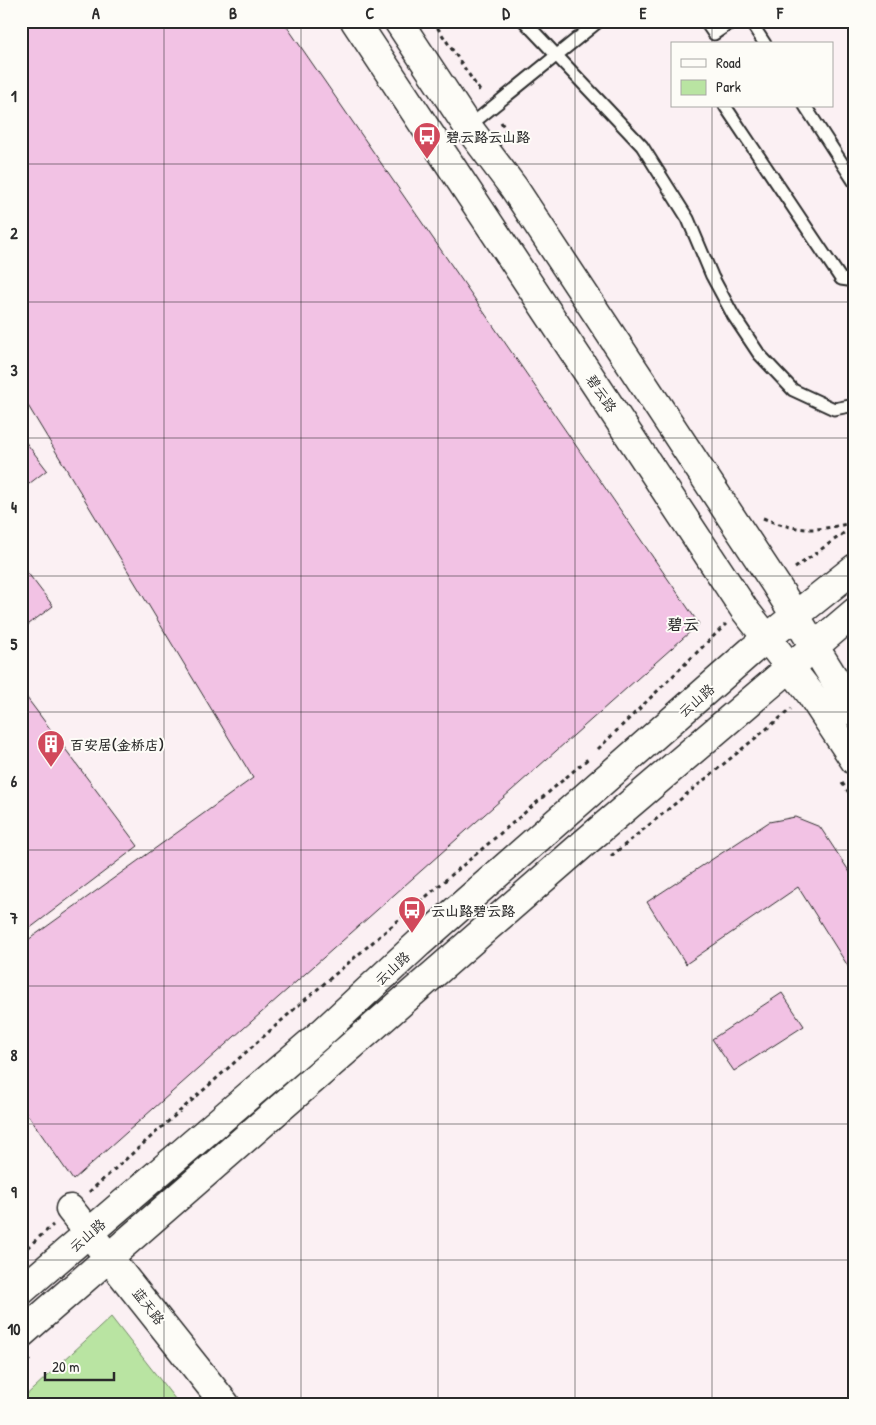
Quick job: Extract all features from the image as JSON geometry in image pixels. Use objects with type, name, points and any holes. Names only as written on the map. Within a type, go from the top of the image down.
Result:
[{"type":"main road","name":"碧云路","points":[[355,21],[744,609],[789,666],[855,761]]},
{"type":"main road","points":[[398,21],[468,127],[514,188],[776,585],[855,712]]},
{"type":"main road","name":"云山路","points":[[21,1291],[323,1032],[419,943],[767,638],[855,568]]},
{"type":"main road","points":[[21,1334],[789,666],[855,612]]},
{"type":"main road","name":"蓝天路","points":[[70,1209],[226,1404]]},
{"type":"lane","points":[[524,21],[642,146],[688,219],[712,276],[733,315],[759,354],[793,390],[834,409],[855,405]]},
{"type":"lane","points":[[468,127],[599,21]]},
{"type":"lane","points":[[705,21],[714,34]]},
{"type":"lane","points":[[707,42],[714,34],[733,21]]},
{"type":"lane","points":[[743,21],[752,24],[764,42]]},
{"type":"lane","points":[[726,108],[841,279],[855,281]]},
{"type":"lane","points":[[806,108],[855,183]]},
{"type":"path","points":[[758,516],[785,528],[821,530],[855,523]]},
{"type":"path","points":[[776,585],[855,523]]},
{"type":"path","points":[[21,1253],[299,1006],[597,750],[709,640],[744,609]]},
{"type":"green space","points":[[111,1317],[179,1404],[21,1404],[21,1400]]},
{"type":"building","points":[[21,21],[283,21],[699,624],[73,1180],[21,1105],[21,945],[253,778],[21,394]]},
{"type":"building","points":[[21,436],[47,470],[21,490]]},
{"type":"building","points":[[21,564],[53,606],[21,630]]},
{"type":"building","name":"百安居(金桥店)","points":[[21,690],[138,846],[21,935]]},
{"type":"building","points":[[795,817],[820,827],[855,880],[855,969],[851,971],[798,887],[686,964],[647,902],[769,822]]},
{"type":"building","points":[[782,993],[804,1026],[734,1071],[712,1039]]},
{"type":"place","name":"碧云路云山路","points":[[427,160]]},
{"type":"place","name":"百安居(金桥店)","points":[[51,768]]},
{"type":"place","name":"云山路碧云路","points":[[412,934]]},
{"type":"district","name":"碧云","points":[[683,624]]}]
